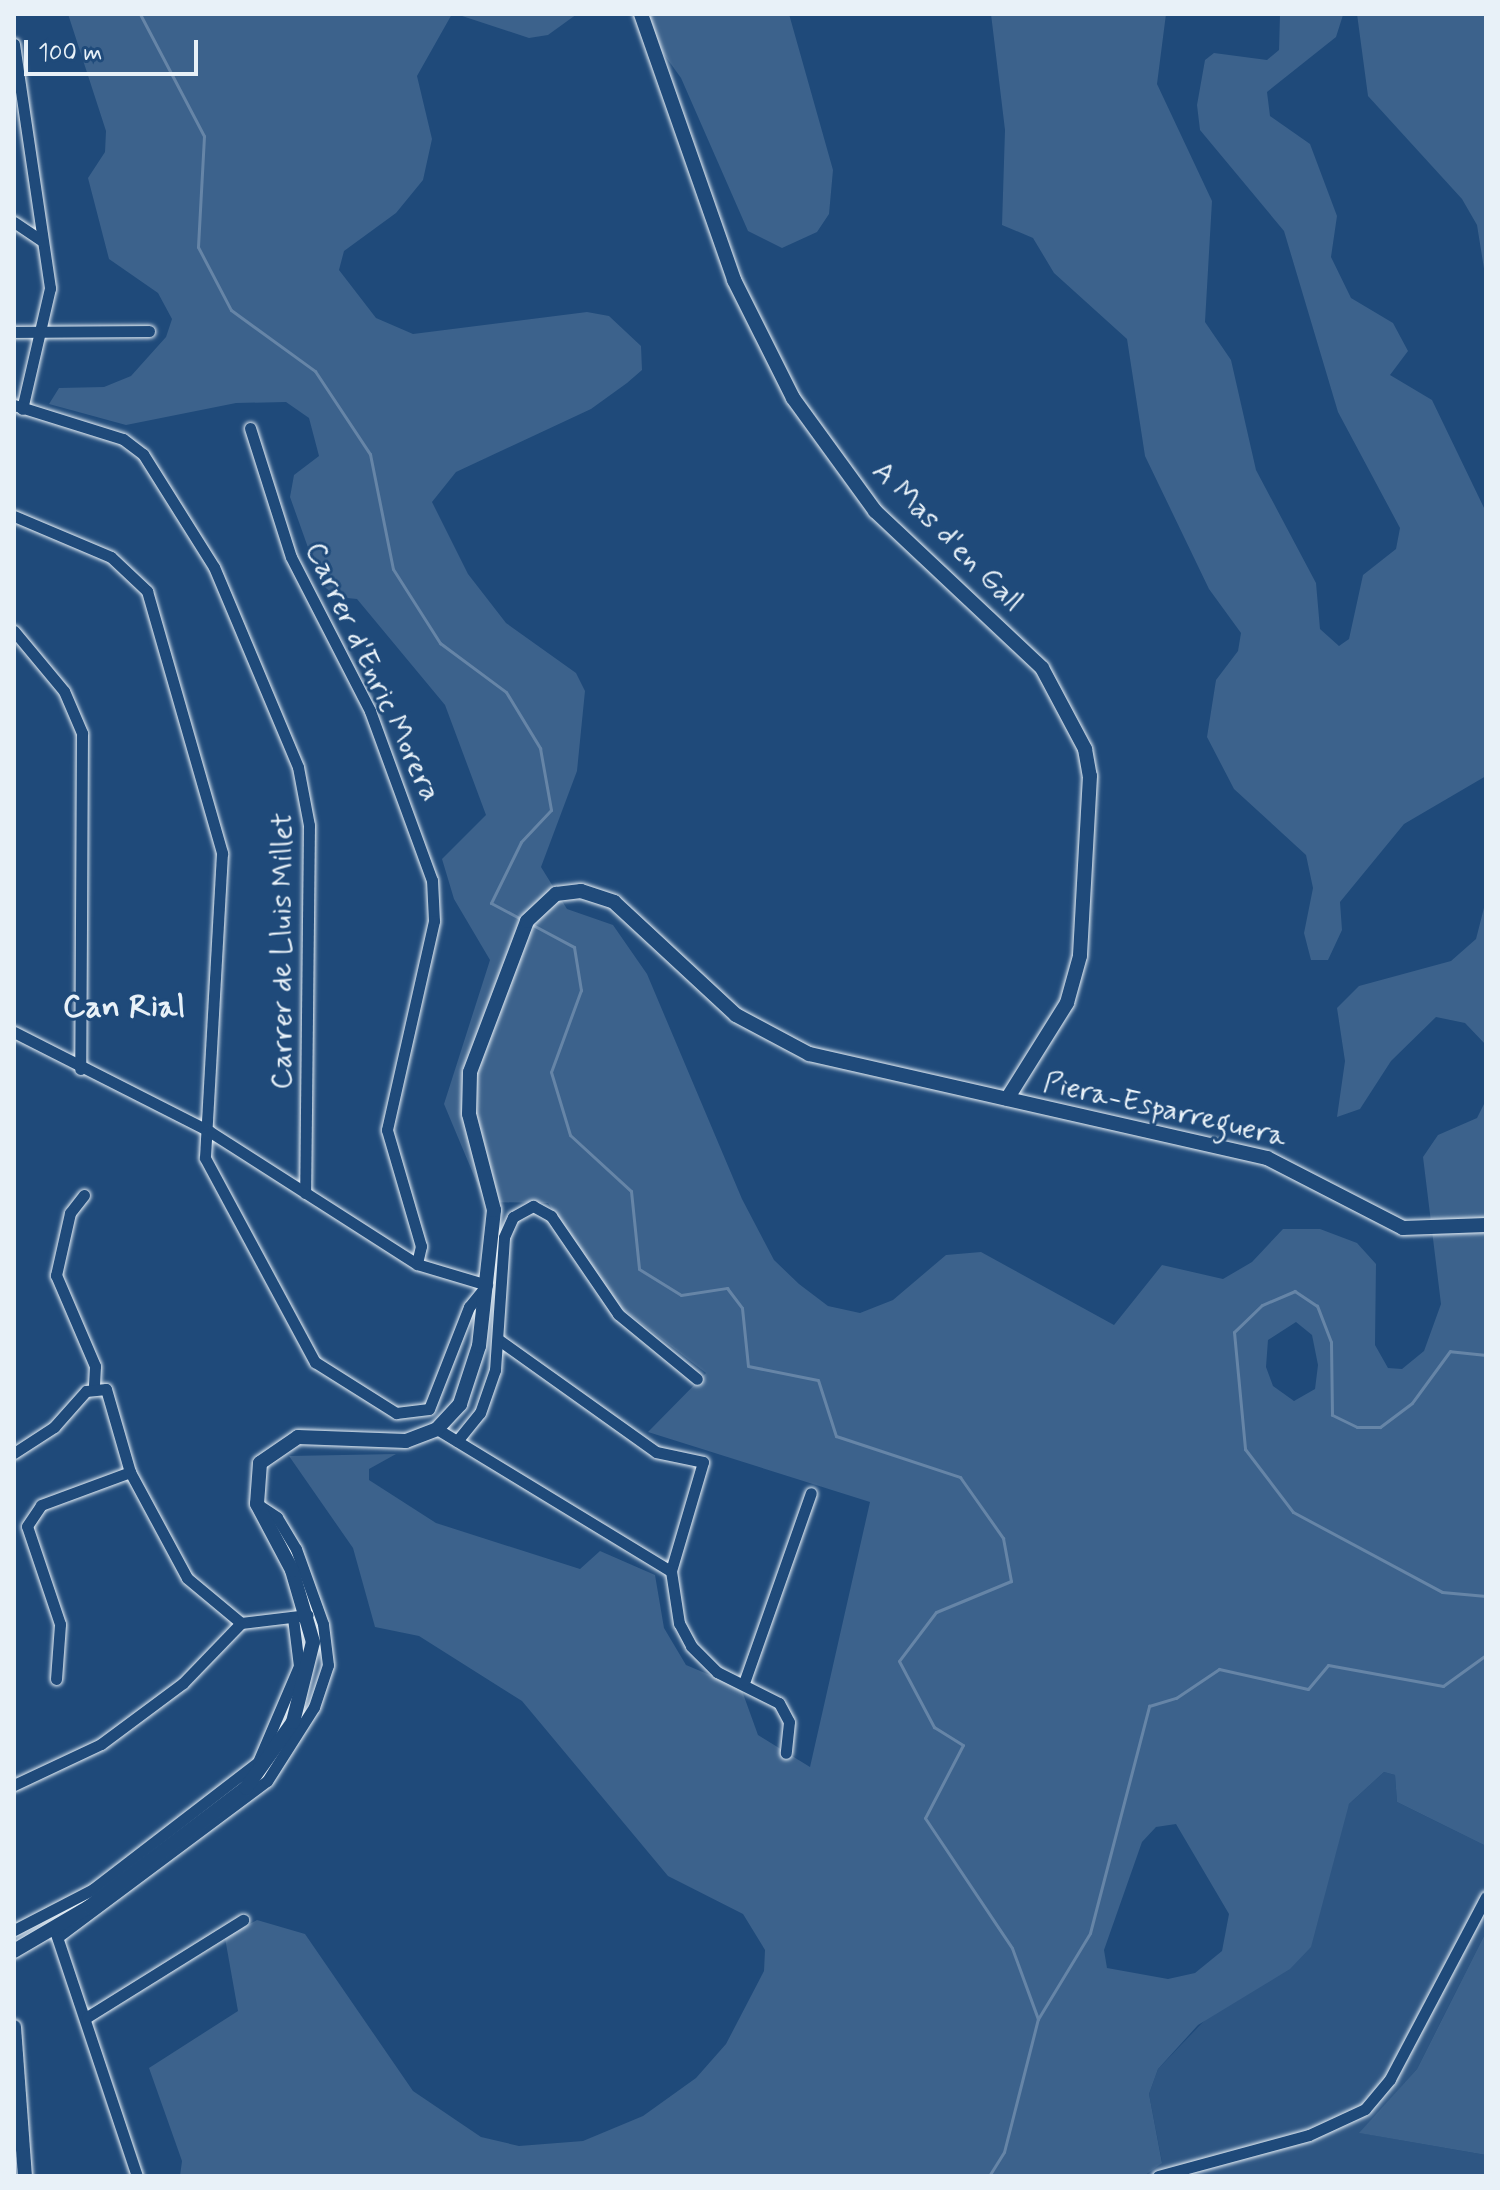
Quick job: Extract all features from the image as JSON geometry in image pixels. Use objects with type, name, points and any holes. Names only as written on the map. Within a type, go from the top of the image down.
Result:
[{"type":"main road","name":"A Mas d'en Gall","points":[[641,14],[734,280],[793,398],[875,511],[1042,668],[1085,749],[1090,776],[1080,956],[1067,1003],[1007,1099]]},
{"type":"main road","name":"Piera-Esparreguera","points":[[437,1429],[472,1377],[487,1285],[494,1199],[469,1114],[470,1072],[527,921],[556,894],[592,893],[626,909],[736,1015],[779,1041],[1007,1099],[1267,1158],[1403,1228],[1486,1225]]},
{"type":"main road","points":[[15,1947],[55,1931],[126,1880],[265,1769],[307,1687],[308,1615],[257,1504],[256,1471],[287,1441],[388,1443],[437,1429]]},
{"type":"main road","points":[[14,2027],[25,2176]]},
{"type":"street","points":[[14,44],[50,288],[42,331],[18,407]]},
{"type":"street","points":[[14,222],[42,241]]},
{"type":"street","points":[[14,332],[149,331]]},
{"type":"street","name":"Carrer de Lluis Millet","points":[[18,407],[123,439],[143,454],[214,567],[298,767],[309,825],[305,1193]]},
{"type":"street","name":"Carrer d'Enric Morera","points":[[250,428],[291,557],[370,711],[432,880],[434,921],[387,1130],[421,1246],[417,1264]]},
{"type":"street","points":[[14,516],[111,557],[147,591],[222,853],[209,1131],[205,1158],[315,1362],[396,1413],[411,1416],[437,1398],[469,1307],[487,1285],[417,1264],[209,1131],[80,1069],[14,1032]]},
{"type":"street","points":[[14,631],[64,691],[82,733],[80,1069]]},
{"type":"street","points":[[14,1453],[54,1427],[94,1385],[95,1366],[56,1275],[70,1213],[84,1195]]},
{"type":"street","points":[[457,1441],[480,1413],[499,1340],[504,1237],[513,1217],[533,1206],[551,1216],[618,1314],[697,1379]]},
{"type":"street","points":[[499,1340],[656,1452],[703,1462],[671,1571],[679,1623],[691,1646],[717,1672],[745,1680],[779,1703],[789,1722],[786,1753]]},
{"type":"street","points":[[94,1385],[106,1389],[130,1472],[187,1578],[241,1623]]},
{"type":"street","points":[[437,1429],[671,1571]]},
{"type":"street","points":[[56,1679],[60,1624],[27,1526],[41,1505],[130,1472]]},
{"type":"street","points":[[745,1680],[811,1493]]},
{"type":"street","points":[[137,2176],[87,2017],[55,1931],[267,1781],[314,1707],[328,1665],[323,1624],[296,1549],[277,1517],[257,1504]]},
{"type":"street","points":[[14,1785],[101,1744],[183,1683],[241,1623],[308,1615]]},
{"type":"street","points":[[14,1930],[93,1889],[258,1762],[299,1666],[293,1618]]},
{"type":"street","points":[[1158,2176],[1309,2135],[1365,2109],[1397,2066],[1486,1897]]},
{"type":"street","points":[[87,2017],[243,1920]]},
{"type":"shaded area","points":[[68,14],[452,14],[417,76],[432,139],[423,180],[396,213],[344,251],[339,270],[376,318],[413,334],[587,312],[609,316],[641,346],[642,370],[627,383],[591,409],[456,472],[432,502],[468,574],[506,623],[576,673],[585,691],[577,771],[541,867],[567,909],[613,925],[647,974],[742,1199],[774,1260],[828,1306],[860,1313],[893,1300],[946,1255],[981,1252],[1114,1325],[1162,1265],[1223,1279],[1252,1262],[1283,1229],[1320,1229],[1357,1243],[1376,1264],[1375,1345],[1388,1368],[1402,1369],[1424,1351],[1441,1304],[1423,1157],[1438,1135],[1477,1118],[1486,1100],[1486,1846],[1397,1802],[1395,1775],[1384,1772],[1349,1804],[1311,1947],[1290,1969],[1198,2025],[1158,2069],[1149,2094],[1162,2163],[1144,2176],[180,2176],[182,2161],[149,2068],[238,2011],[225,1938],[257,1920],[305,1934],[413,2091],[481,2137],[519,2146],[583,2141],[643,2116],[696,2078],[726,2044],[764,1971],[765,1950],[743,1914],[668,1876],[522,1701],[419,1636],[375,1627],[353,1548],[289,1456],[396,1454],[369,1469],[369,1480],[436,1523],[580,1569],[600,1551],[655,1575],[664,1628],[686,1665],[741,1688],[758,1735],[810,1767],[870,1502],[648,1432],[706,1373],[620,1307],[548,1203],[485,1202],[444,1104],[490,960],[454,899],[442,859],[486,815],[445,705],[357,599],[337,597],[321,584],[290,497],[294,475],[319,456],[309,418],[286,402],[236,403],[126,425],[49,404],[59,388],[104,387],[131,376],[166,337],[172,319],[158,293],[109,259],[88,178],[105,152],[106,131]],"holes":[[[1296,1322],[1312,1335],[1318,1365],[1315,1389],[1294,1401],[1273,1386],[1266,1367],[1268,1340]],[[1176,1824],[1229,1914],[1222,1951],[1195,1973],[1168,1979],[1107,1968],[1104,1950],[1142,1842],[1156,1827]]]},
{"type":"shaded area","points":[[456,14],[577,14],[548,35],[529,38]]},
{"type":"shaded area","points":[[635,14],[789,14],[833,170],[829,214],[817,232],[782,248],[748,231],[681,78]]},
{"type":"shaded area","points":[[991,14],[1166,14],[1157,84],[1212,201],[1205,322],[1231,360],[1256,470],[1316,583],[1320,629],[1339,646],[1349,639],[1363,575],[1396,549],[1400,528],[1338,412],[1284,231],[1200,130],[1197,105],[1205,60],[1214,53],[1267,60],[1279,50],[1280,14],[1343,15],[1336,37],[1267,92],[1270,116],[1310,144],[1337,216],[1331,257],[1351,298],[1393,323],[1408,351],[1390,375],[1432,400],[1486,512],[1486,776],[1404,824],[1340,902],[1342,930],[1328,960],[1311,960],[1304,933],[1313,888],[1306,855],[1234,789],[1207,737],[1216,680],[1238,651],[1241,633],[1209,589],[1145,456],[1127,339],[1054,273],[1033,238],[1002,225],[1005,130]]},
{"type":"shaded area","points":[[1357,14],[1486,14],[1486,281],[1477,225],[1462,199],[1368,96]]},
{"type":"shaded area","points":[[1486,900],[1486,1045],[1465,1023],[1436,1017],[1391,1061],[1360,1109],[1337,1117],[1345,1061],[1337,1008],[1359,986],[1451,961],[1476,939]]},
{"type":"shaded area","points":[[1384,1772],[1395,1775],[1397,1802],[1486,1846],[1486,1932],[1417,2069],[1360,2133],[1486,2155],[1486,2176],[1144,2176],[1162,2162],[1149,2094],[1158,2069],[1204,2021],[1349,1804]]},
{"type":"shaded area","points":[[1486,1932],[1486,2155],[1359,2133],[1417,2069]]},
{"type":"waterway","points":[[140,14],[204,136],[198,247],[231,310],[315,371],[370,454],[393,569],[440,643],[506,692],[540,748],[551,810],[521,842],[491,903],[521,919]]},
{"type":"waterway","points":[[531,924],[574,947],[581,990],[551,1072],[570,1135],[631,1191],[639,1269],[681,1295],[727,1288],[742,1308],[748,1366],[818,1380],[836,1436],[960,1477],[1003,1538],[1011,1581],[936,1612],[899,1661],[934,1727],[963,1745],[925,1818],[1012,1948],[1038,2019]]},
{"type":"waterway","points":[[1486,1355],[1450,1351],[1412,1403],[1380,1427],[1357,1427],[1332,1415],[1331,1342],[1317,1306],[1295,1291],[1262,1305],[1234,1332],[1245,1449],[1293,1512],[1442,1592],[1486,1596]]},
{"type":"waterway","points":[[989,2176],[1004,2152],[1038,2019],[1090,1933],[1149,1706],[1176,1698],[1219,1669],[1308,1689],[1328,1665],[1443,1686],[1486,1655]]},
{"type":"district","name":"Can Rial","points":[[124,1007]]}]
